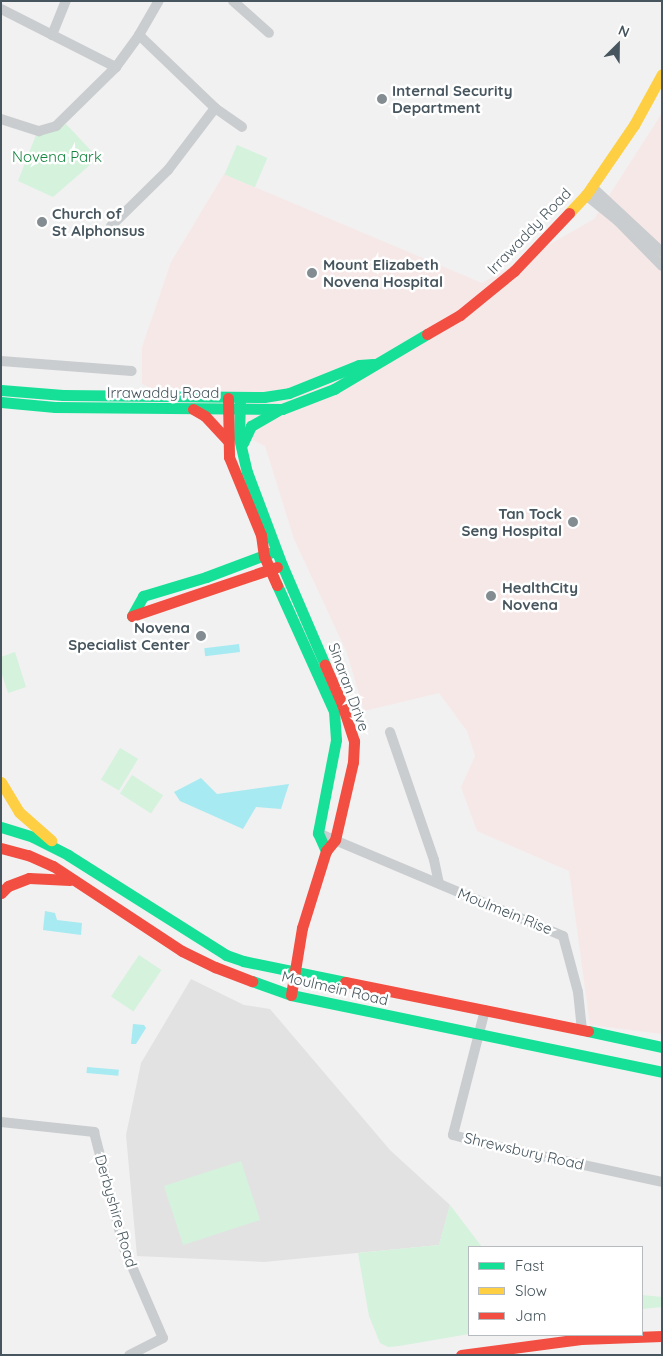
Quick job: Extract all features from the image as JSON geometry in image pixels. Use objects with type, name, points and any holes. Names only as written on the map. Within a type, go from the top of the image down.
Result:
[{"type":"main road","name":"Irrawaddy Road","points":[[1,390],[63,395],[241,403],[282,409],[334,389],[374,364],[443,326],[490,292],[542,244],[589,191],[658,87],[662,74]]},
{"type":"main road","name":"Irrawaddy Road","points":[[241,403],[289,393],[359,365],[374,364]]},
{"type":"main road","name":"Irrawaddy Road","points":[[1,402],[54,407],[190,408],[228,403]]},
{"type":"main road","name":"Sinaran Drive","points":[[228,403],[227,440],[229,457],[261,535],[264,556],[334,711],[336,740],[318,833]]},
{"type":"main road","name":"Sinaran Drive","points":[[241,403],[240,451],[282,565],[315,637],[342,704],[354,741],[352,762],[335,840],[326,850],[304,924],[298,974],[291,995]]},
{"type":"main road","points":[[190,408],[205,416],[217,426],[227,440]]},
{"type":"main road","points":[[240,451],[248,429],[282,409]]},
{"type":"main road","points":[[277,550],[206,577],[143,596],[132,616],[282,565]]},
{"type":"main road","points":[[1,782],[19,812],[68,855]]},
{"type":"main road","name":"Moulmein Road","points":[[1,828],[33,837],[68,855],[226,955],[243,961],[298,974],[413,994],[662,1047]]},
{"type":"main road","points":[[318,833],[326,850]]},
{"type":"main road","name":"Moulmein Road","points":[[1,848],[40,860],[75,880],[182,950],[227,973],[291,995],[479,1036],[662,1072]]},
{"type":"main road","points":[[1,893],[8,886],[29,878],[75,880]]},
{"type":"main road","points":[[461,1355],[581,1338],[662,1336]]},
{"type":"street","points":[[52,35],[66,1]]},
{"type":"street","points":[[1,119],[40,131],[56,126],[116,67],[139,36],[159,1]]},
{"type":"street","points":[[233,1],[269,33]]},
{"type":"street","points":[[1,9],[116,67]]},
{"type":"street","points":[[139,36],[216,108],[242,127]]},
{"type":"street","points":[[111,226],[168,170],[216,108]]},
{"type":"street","points":[[589,191],[662,252]]},
{"type":"street","points":[[589,191],[662,266]]},
{"type":"street","points":[[1,362],[132,371]]},
{"type":"street","name":"Moulmein Rise","points":[[390,732],[434,860],[439,883]]},
{"type":"street","name":"Moulmein Rise","points":[[318,833],[560,933],[565,938],[578,992],[582,1031]]},
{"type":"street","name":"Shrewsbury Road","points":[[485,1010],[453,1135],[662,1182]]},
{"type":"street","name":"Derbyshire Road","points":[[1,1122],[94,1132],[124,1248],[162,1338],[129,1355]]},
{"type":"shaded area","name":"HealthCity Novena","points":[[662,113],[662,1034],[590,1025],[569,871],[477,831],[461,787],[475,756],[467,731],[439,693],[364,711],[347,653],[294,539],[265,446],[142,384],[142,347],[171,262],[224,174],[482,283],[594,219]]},
{"type":"shaded area","points":[[191,979],[244,1005],[270,1009],[390,1150],[450,1205],[439,1245],[264,1262],[137,1256],[126,1135],[141,1063]]},
{"type":"green space","name":"Novena Park","points":[[66,124],[98,158],[53,197],[18,181],[36,135]]},
{"type":"green space","points":[[237,145],[267,158],[255,187],[224,174]]},
{"type":"green space","points":[[15,652],[26,687],[8,693],[1,671],[1,657]]},
{"type":"green space","points":[[120,748],[138,759],[119,791],[101,780]]},
{"type":"green space","points":[[132,775],[163,795],[151,814],[120,793]]},
{"type":"green space","points":[[139,955],[161,970],[133,1012],[111,996]]},
{"type":"green space","points":[[241,1161],[260,1220],[183,1245],[164,1186]]},
{"type":"green space","points":[[450,1205],[481,1246],[468,1246],[468,1334],[399,1346],[388,1347],[380,1343],[369,1316],[358,1253],[439,1245]]},
{"type":"green space","points":[[643,1295],[662,1297],[662,1307],[643,1309]]},
{"type":"water","points":[[239,644],[240,652],[205,656],[204,648]]},
{"type":"water","points":[[201,778],[217,794],[289,784],[281,809],[256,807],[243,829],[180,801],[174,792]]},
{"type":"water","points":[[45,911],[55,913],[57,920],[82,923],[81,935],[43,930]]},
{"type":"water","points":[[133,1024],[144,1025],[146,1028],[136,1044],[131,1044]]},
{"type":"water","points":[[87,1067],[119,1070],[118,1076],[86,1073]]},
{"type":"traffic: fast","points":[[1,402],[55,407],[282,409],[334,389],[427,334]]},
{"type":"traffic: fast","points":[[1,390],[63,395],[264,397],[289,393],[359,365],[373,364]]},
{"type":"traffic: fast","points":[[240,398],[239,438],[247,472],[282,565],[325,665]]},
{"type":"traffic: fast","points":[[243,443],[251,426],[281,409]]},
{"type":"traffic: fast","points":[[132,616],[143,596],[206,577],[272,552]]},
{"type":"traffic: fast","points":[[277,585],[334,711],[336,740],[318,833],[326,851]]},
{"type":"traffic: fast","points":[[1,827],[33,837],[68,855],[226,955],[243,961],[345,982]]},
{"type":"traffic: fast","points":[[252,981],[291,995],[662,1072]]},
{"type":"traffic: fast","points":[[588,1031],[662,1047]]},
{"type":"traffic: slow","points":[[569,213],[586,195],[634,125],[662,74]]},
{"type":"traffic: slow","points":[[1,782],[19,812],[51,840]]},
{"type":"traffic: jam","points":[[427,334],[460,315],[514,271],[569,213]]},
{"type":"traffic: jam","points":[[228,398],[229,457],[261,535],[264,556],[277,585]]},
{"type":"traffic: jam","points":[[193,409],[205,416],[227,440]]},
{"type":"traffic: jam","points":[[132,616],[277,567]]},
{"type":"traffic: jam","points":[[291,995],[302,928],[326,851],[335,840],[353,762],[354,741],[342,704],[325,665]]},
{"type":"traffic: jam","points":[[1,848],[28,855],[53,866],[182,951],[215,967],[252,981]]},
{"type":"traffic: jam","points":[[1,893],[8,886],[29,878],[70,880]]},
{"type":"traffic: jam","points":[[345,982],[588,1031]]},
{"type":"traffic: jam","points":[[461,1355],[581,1339],[662,1336]]},
{"type":"place","name":"Internal Security Department","points":[[382,99]]},
{"type":"place","name":"Church of St Alphonsus","points":[[42,222]]},
{"type":"place","name":"Mount Elizabeth Novena Hospital","points":[[312,273]]},
{"type":"place","name":"Tan Tock Seng Hospital","points":[[573,522]]},
{"type":"place","name":"HealthCity Novena","points":[[491,596]]},
{"type":"place","name":"Novena Specialist Center","points":[[201,636]]}]
